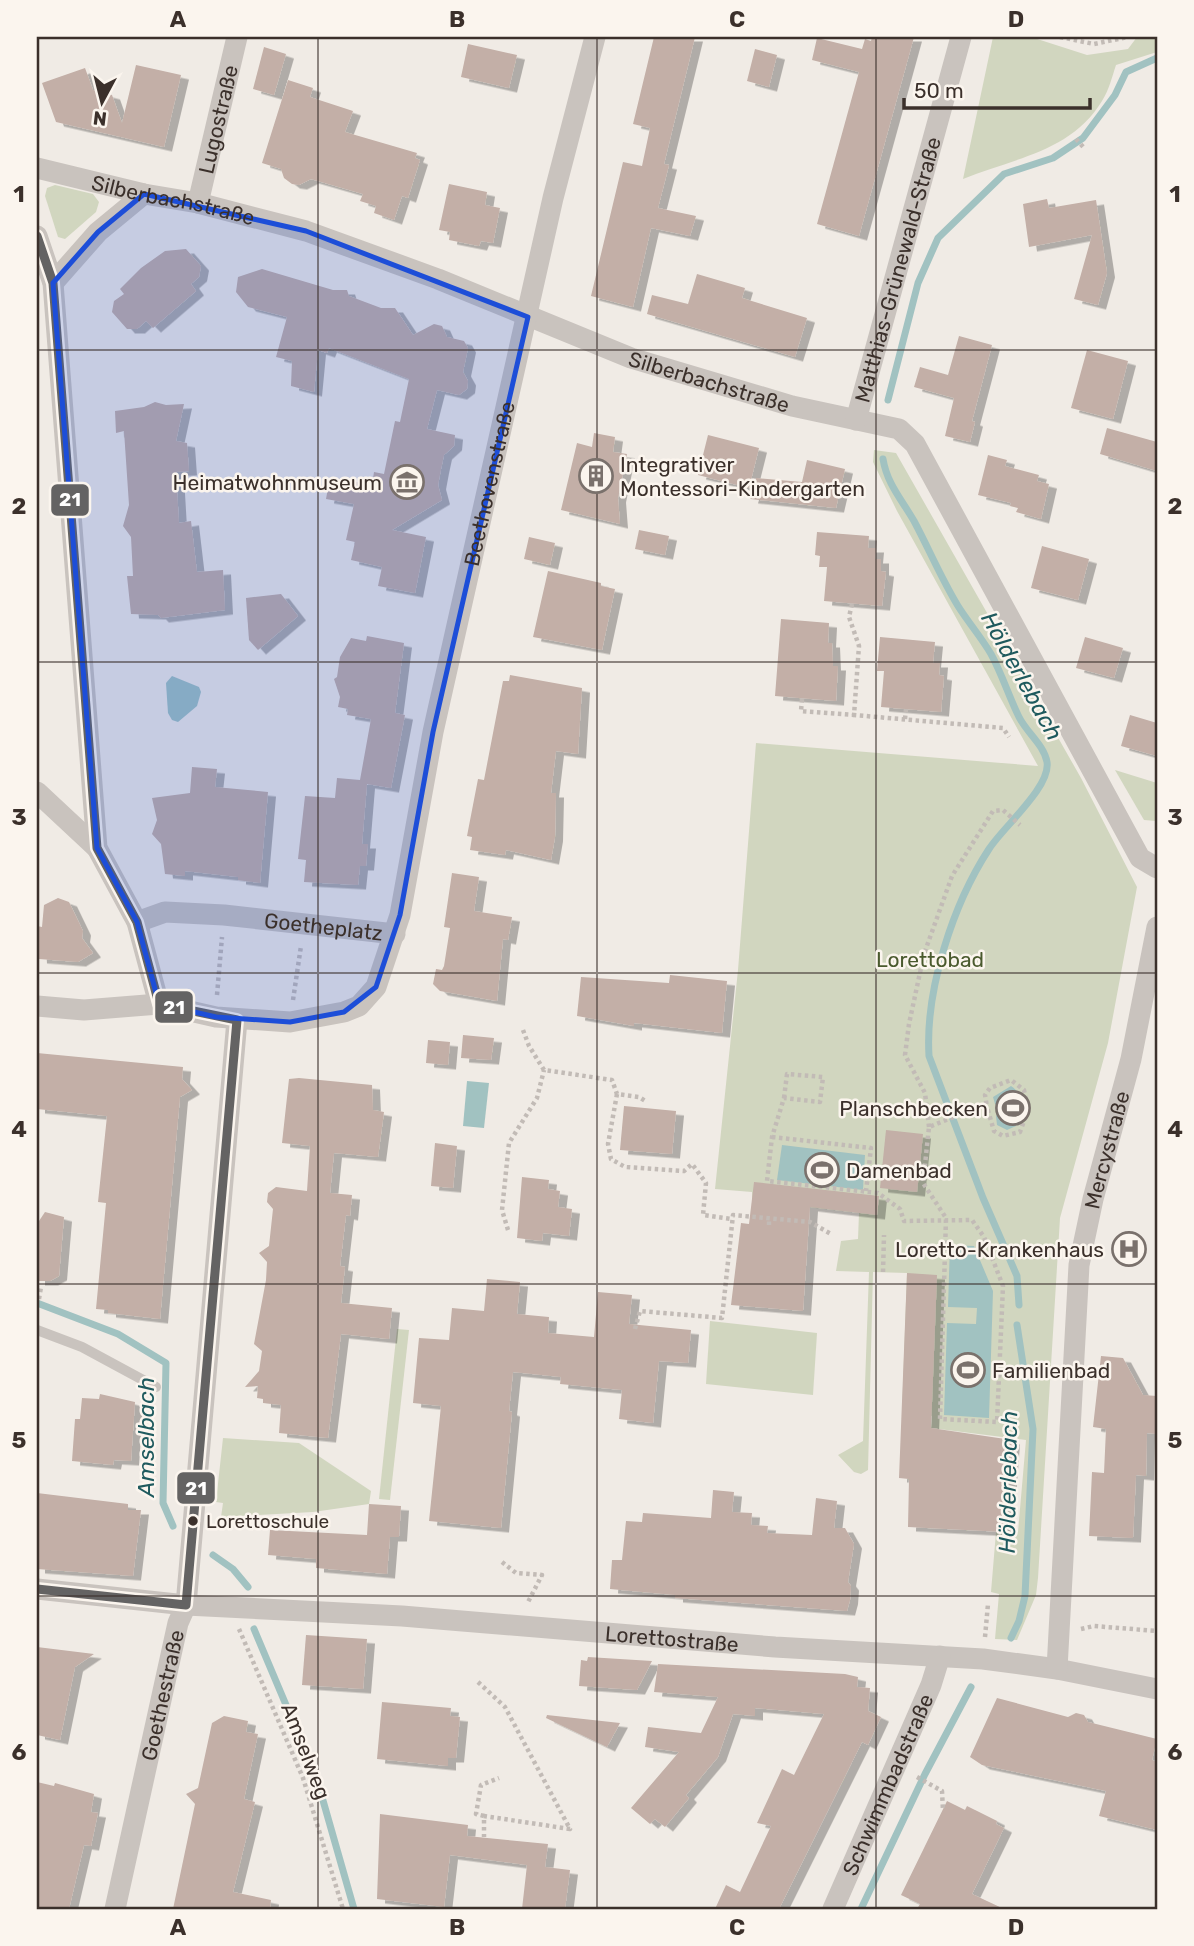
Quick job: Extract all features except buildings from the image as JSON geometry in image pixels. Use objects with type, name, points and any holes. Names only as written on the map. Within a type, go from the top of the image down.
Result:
[{"type":"street","name":"Lugostraße","points":[[198,203],[237,37]]},
{"type":"street","name":"Beethovenstraße","points":[[395,934],[433,732],[553,198],[595,37]]},
{"type":"street","name":"Matthias-Grünewald-Straße","points":[[864,422],[961,37]]},
{"type":"street","name":"Silberbachstraße","points":[[37,168],[144,194],[198,203],[306,231],[438,279],[631,358],[691,377],[899,429],[915,444],[1140,858],[1157,868]]},
{"type":"street","points":[[53,284],[98,232],[144,194]]},
{"type":"street","points":[[37,236],[53,284],[97,848]]},
{"type":"street","points":[[37,792],[97,848],[137,922],[159,1004]]},
{"type":"street","name":"Goetheplatz","points":[[37,1006],[84,1010],[159,1004],[237,1020],[290,1021],[329,1017],[359,1006],[376,988],[395,934],[224,915],[164,912],[137,922]]},
{"type":"street","name":"Mercystraße","points":[[1057,1669],[1079,1265],[1093,1199],[1131,1059],[1157,928]]},
{"type":"street","name":"Goethestraße","points":[[115,1909],[178,1623],[186,1605],[237,1020]]},
{"type":"street","name":"Lorettostraße","points":[[37,1589],[186,1605],[402,1616],[775,1647],[983,1659],[1057,1669],[1157,1689]]},
{"type":"street","name":"Schwimmbadstraße","points":[[836,1908],[931,1685],[940,1656]]},
{"type":"lane","points":[[37,1330],[82,1347],[156,1387]]},
{"type":"path","points":[[1060,37],[1094,44],[1128,37]]},
{"type":"path","points":[[1076,139],[1085,149]]},
{"type":"path","points":[[852,604],[849,617],[859,646],[854,715]]},
{"type":"path","points":[[802,699],[801,711],[1003,728],[1009,737]]},
{"type":"path","points":[[905,719],[906,709]]},
{"type":"path","points":[[784,1098],[820,1102],[823,1077],[787,1074],[784,1098],[772,1137],[767,1181],[866,1191],[884,1196],[900,1209],[904,1221],[946,1218],[972,1220],[984,1237],[1003,1286],[998,1422],[940,1419],[946,1218],[923,1183],[929,1127],[925,1093],[905,1055],[924,954],[952,876],[993,811],[1003,810],[1020,825]]},
{"type":"path","points":[[216,1017],[224,915]]},
{"type":"path","points":[[290,1021],[304,924]]},
{"type":"path","points":[[508,1230],[502,1210],[509,1143],[537,1098],[544,1070],[529,1046],[523,1030]]},
{"type":"path","points":[[544,1070],[612,1080],[617,1094],[608,1144],[611,1158],[625,1167],[684,1171],[692,1164],[706,1183],[703,1215],[810,1222],[831,1234]]},
{"type":"path","points":[[1011,1080],[1024,1090],[1028,1111],[1020,1132],[1003,1136],[994,1131],[987,1107],[985,1095],[990,1088],[1011,1080]]},
{"type":"path","points":[[617,1094],[639,1097],[647,1102]]},
{"type":"path","points":[[929,1127],[987,1107]]},
{"type":"path","points":[[772,1137],[872,1148],[866,1191]]},
{"type":"path","points":[[862,1157],[870,1158]]},
{"type":"path","points":[[769,1218],[769,1225]]},
{"type":"path","points":[[635,1329],[640,1311],[722,1318],[732,1219]]},
{"type":"path","points":[[883,1272],[884,1235]]},
{"type":"path","points":[[39,1299],[41,1286]]},
{"type":"path","points":[[502,1562],[516,1573],[542,1575]]},
{"type":"path","points":[[983,1659],[988,1604]]},
{"type":"path","name":"Amselweg","points":[[240,1607],[239,1628],[303,1778],[343,1909]]},
{"type":"path","points":[[1060,1634],[1094,1626],[1157,1631]]},
{"type":"path","points":[[478,1682],[505,1707],[570,1829],[476,1814],[481,1785],[499,1778]]},
{"type":"path","points":[[917,1777],[942,1791],[943,1811]]},
{"type":"path","points":[[484,1816],[484,1837]]},
{"type":"highlighted area","points":[[144,194],[306,231],[528,317],[433,732],[400,915],[376,987],[344,1012],[290,1022],[216,1017],[159,1004],[137,922],[97,848],[53,283],[98,232]]},
{"type":"green space","points":[[993,37],[1031,37],[1087,55],[1128,49],[1137,37],[1157,37],[1157,52],[1116,65],[1102,101],[1089,118],[1058,143],[963,179]]},
{"type":"green space","points":[[55,185],[93,194],[99,202],[96,212],[65,239],[58,237],[45,196],[47,188]]},
{"type":"green space","name":"Lorettobad","points":[[874,450],[896,453],[1081,778],[1137,887],[1108,1043],[1060,1218],[1038,1578],[1036,1595],[1017,1640],[995,1639],[999,1594],[991,1592],[996,1532],[1018,1532],[1026,1440],[931,1428],[932,1416],[902,1414],[907,1273],[873,1272],[868,1470],[861,1474],[854,1472],[838,1455],[863,1441],[869,1272],[836,1271],[841,1241],[858,1239],[859,1213],[752,1201],[752,1192],[715,1189],[738,970],[756,743],[1038,766],[897,511],[873,462]]},
{"type":"green space","points":[[1115,770],[1157,783],[1156,821],[1144,820]]},
{"type":"green space","points":[[710,1321],[817,1333],[813,1395],[706,1384]]},
{"type":"green space","points":[[397,1329],[409,1330],[390,1500],[379,1499]]},
{"type":"green space","points":[[223,1438],[299,1443],[371,1491],[369,1504],[313,1512],[221,1517],[223,1503],[216,1502]]},
{"type":"water","points":[[172,676],[199,687],[201,692],[197,706],[178,722],[172,720],[168,713],[166,683]]},
{"type":"water","points":[[467,1081],[489,1083],[484,1128],[463,1126]]},
{"type":"water","name":"Planschbecken","points":[[1011,1086],[1019,1094],[1021,1110],[1016,1126],[1007,1130],[997,1125],[996,1116],[1004,1108],[995,1104],[993,1097]]},
{"type":"water","name":"Damenbad","points":[[782,1145],[865,1155],[863,1190],[777,1180]]},
{"type":"water","name":"Familienbad","points":[[950,1245],[974,1246],[993,1291],[989,1418],[944,1415],[947,1323],[976,1324],[977,1308],[948,1307]]},
{"type":"waterway","name":"Hölderlebach","points":[[888,400],[918,283],[938,238],[1004,174],[1053,158],[1083,138],[1115,95],[1126,72],[1157,58]]},
{"type":"waterway","name":"Hölderlebach","points":[[883,459],[891,484],[914,521],[958,606],[991,654],[1019,717],[1047,762],[1042,783],[989,849],[964,895],[944,948],[929,1030],[929,1056],[983,1198],[1017,1276],[1019,1305]]},
{"type":"waterway","name":"Amselbach","points":[[37,1303],[118,1334],[166,1363],[163,1503],[173,1526]]},
{"type":"waterway","name":"Hölderlebach","points":[[1011,1638],[1019,1621],[1025,1596],[1033,1429],[1017,1325]]},
{"type":"waterway","name":"Amselbach","points":[[213,1555],[233,1569],[248,1587]]},
{"type":"waterway","name":"Amselbach","points":[[254,1629],[316,1776],[354,1909]]},
{"type":"waterway","name":"Hölderlebach","points":[[861,1909],[925,1774],[971,1687]]},
{"type":"transit line","name":"21","points":[[37,236],[53,283],[97,848],[137,922],[159,1004],[237,1020],[186,1605],[37,1589]]},
{"type":"place","name":"Integrativer Montessori-Kindergarten","points":[[596,476]]},
{"type":"place","name":"Heimatwohnmuseum","points":[[407,482]]},
{"type":"place","name":"Planschbecken","points":[[1013,1108]]},
{"type":"place","name":"Damenbad","points":[[822,1170]]},
{"type":"place","name":"Loretto-Krankenhaus","points":[[1129,1249]]},
{"type":"place","name":"Familienbad","points":[[968,1370]]},
{"type":"place","name":"Lorettoschule","points":[[193,1521]]}]
